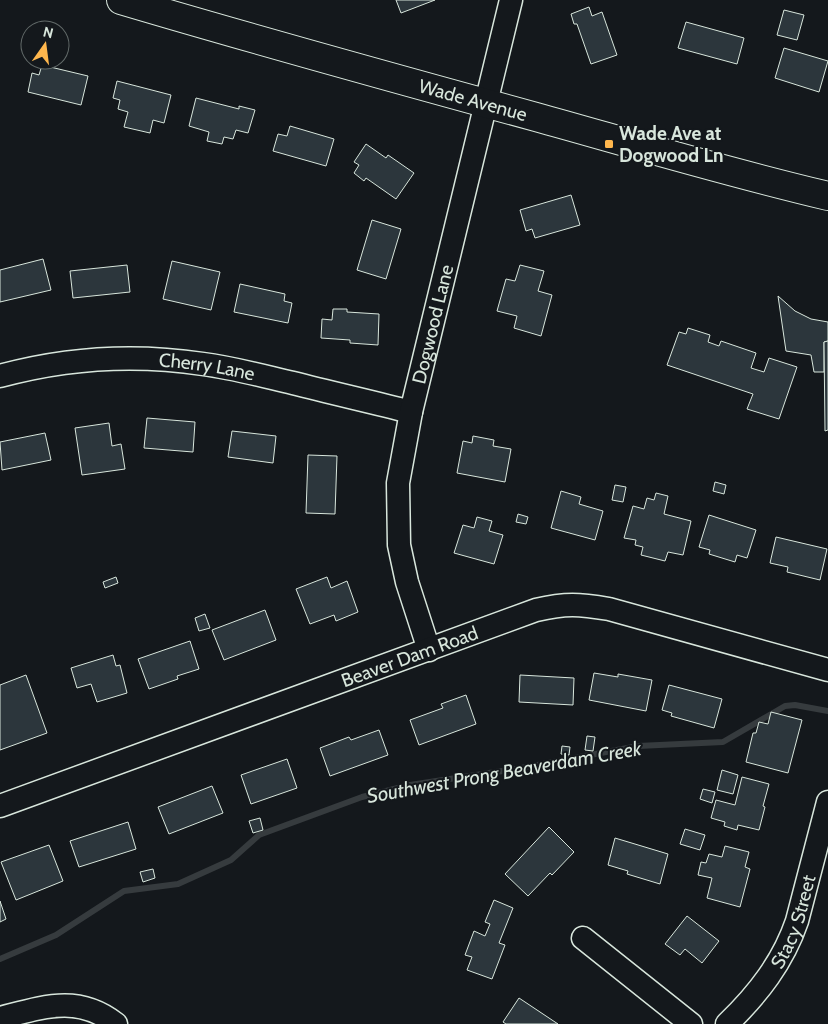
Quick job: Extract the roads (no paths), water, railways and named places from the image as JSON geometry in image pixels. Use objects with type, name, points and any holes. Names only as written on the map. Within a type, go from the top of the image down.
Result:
[{"type":"main road","name":"Wade Avenue","points":[[121,0],[234,34],[486,104],[828,196]]},
{"type":"street","name":"Dogwood Lane","points":[[429,650],[407,582],[399,545],[398,483],[411,412],[511,0]]},
{"type":"street","name":"Cherry Lane","points":[[0,376],[69,362],[108,359],[171,360],[243,371],[411,412]]},
{"type":"street","name":"Beaver Dam Road","points":[[0,806],[536,610],[558,605],[578,604],[609,609],[828,670]]},
{"type":"street","name":"Stacy Street","points":[[728,1024],[750,1002],[767,980],[781,960],[791,940],[828,802]]},
{"type":"street","points":[[583,938],[691,1024]]},
{"type":"street","points":[[0,1018],[48,1006],[69,1005],[99,1012],[116,1024]]},
{"type":"waterway","name":"Southwest Prong Beaverdam Creek","points":[[0,959],[56,935],[124,891],[178,884],[231,860],[259,835],[362,797],[410,785],[516,769],[638,746],[723,742],[785,706],[795,705],[828,711]]},
{"type":"place","name":"Wade Ave at Dogwood Ln","points":[[609,144]]}]
